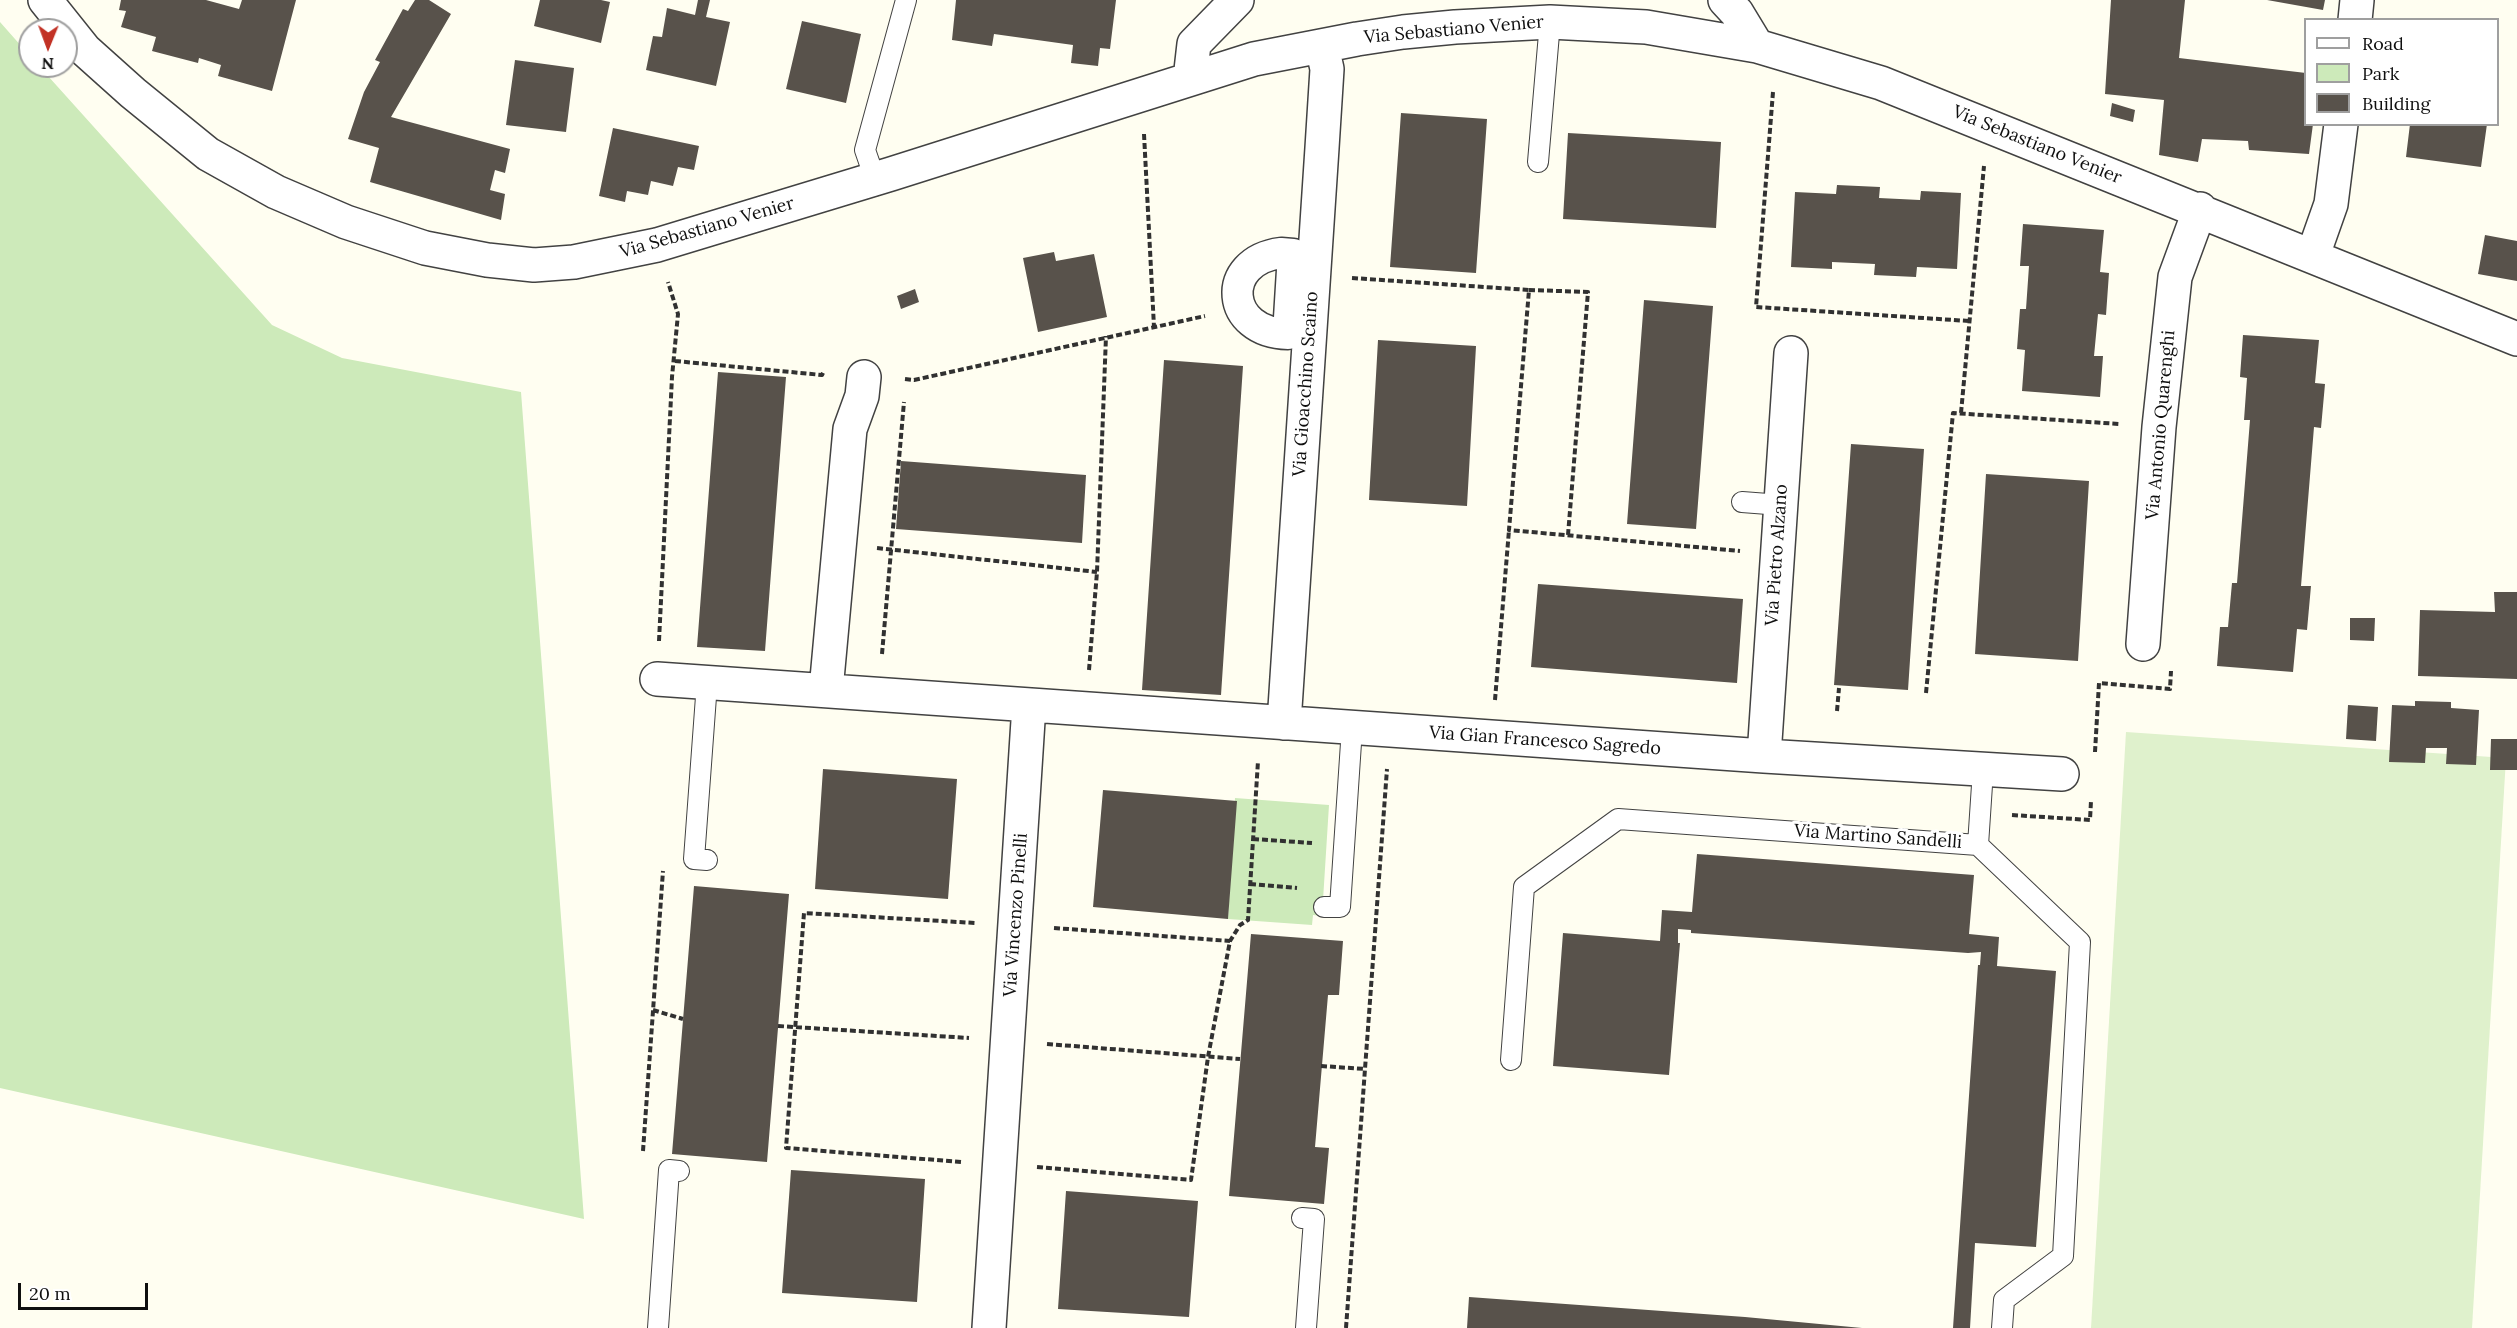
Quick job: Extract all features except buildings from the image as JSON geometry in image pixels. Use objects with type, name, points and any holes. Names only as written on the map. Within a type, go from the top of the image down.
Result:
[{"type":"street","name":"Via Sebastiano Venier","points":[[45,0],[85,50],[133,93],[208,154],[276,192],[346,222],[425,248],[487,260],[522,264],[574,262],[657,245],[1254,59],[1357,39],[1444,28],[1550,22],[1647,27],[1757,46],[1881,83],[2200,209],[2517,339]]},
{"type":"street","points":[[1190,79],[1194,44],[1237,0]]},
{"type":"street","points":[[1725,0],[1737,13],[1757,46]]},
{"type":"street","points":[[2355,18],[2357,0]]},
{"type":"street","name":"Via Gioacchino Scaino","points":[[1284,723],[1327,69],[1322,46]]},
{"type":"street","points":[[2313,255],[2331,204],[2341,126]]},
{"type":"street","name":"Via Antonio Quarenghi","points":[[2144,644],[2159,427],[2175,277],[2200,209]]},
{"type":"street","name":"Via Pietro Alzano","points":[[1764,756],[1791,353]]},
{"type":"street","points":[[826,690],[850,429],[862,396],[864,377]]},
{"type":"street","points":[[657,679],[1029,705]]},
{"type":"street","name":"Via Gian Francesco Sagredo","points":[[1029,705],[1764,756],[2062,774]]},
{"type":"street","name":"Via Vincenzo Pinelli","points":[[989,1328],[1029,705]]},
{"type":"lane","points":[[874,179],[865,150],[906,0]]},
{"type":"lane","points":[[1538,162],[1550,22]]},
{"type":"lane","points":[[1742,502],[1781,505]]},
{"type":"lane","points":[[706,683],[694,859],[706,860]]},
{"type":"lane","points":[[1324,907],[1340,907],[1352,728]]},
{"type":"lane","points":[[1978,845],[1983,770]]},
{"type":"lane","name":"Via Martino Sandelli","points":[[1511,1060],[1524,887],[1618,819],[1978,845],[2080,942],[2063,1256],[2004,1300],[2001,1328]]},
{"type":"lane","points":[[658,1328],[669,1170],[679,1171]]},
{"type":"lane","points":[[1302,1218],[1314,1220],[1306,1328]]},
{"type":"path","points":[[1773,89],[1756,307],[1970,321]]},
{"type":"path","points":[[1144,124],[1155,327]]},
{"type":"path","points":[[1961,413],[1984,163]]},
{"type":"path","points":[[657,679],[678,314],[665,271]]},
{"type":"path","points":[[1312,275],[1588,292],[1568,535]]},
{"type":"path","points":[[1492,737],[1529,290]]},
{"type":"path","points":[[905,380],[914,380],[1106,336],[1241,309]]},
{"type":"path","points":[[1086,709],[1097,572],[1106,336]]},
{"type":"path","points":[[675,362],[822,375],[826,364]]},
{"type":"path","points":[[903,368],[905,390]]},
{"type":"path","points":[[882,660],[904,400]]},
{"type":"path","points":[[1926,693],[1953,413],[2159,427]]},
{"type":"path","points":[[1509,530],[1742,551]]},
{"type":"path","points":[[838,544],[1097,572]]},
{"type":"path","points":[[2094,763],[2099,683],[2170,689],[2171,668]]},
{"type":"path","points":[[1837,711],[1839,688]]},
{"type":"path","points":[[1346,1328],[1390,730]]},
{"type":"path","points":[[979,923],[804,913],[786,1149],[1191,1179],[1208,1057],[1230,940],[1240,925],[1248,920],[1258,759]]},
{"type":"path","points":[[1387,769],[1399,770]]},
{"type":"path","points":[[1980,813],[2090,820],[2092,797]]},
{"type":"path","points":[[1313,855],[1315,833]]},
{"type":"path","points":[[1253,838],[1314,843]]},
{"type":"path","points":[[643,1152],[663,867]]},
{"type":"path","points":[[1250,884],[1301,888]]},
{"type":"path","points":[[1047,927],[1230,940]]},
{"type":"path","points":[[653,1010],[683,1019]]},
{"type":"path","points":[[778,1026],[972,1038]]},
{"type":"path","points":[[1040,1043],[1240,1059]]},
{"type":"path","points":[[1321,1066],[1365,1069]]},
{"type":"green space","points":[[0,22],[18,42],[18,78],[50,78],[272,325],[342,358],[521,392],[584,1219],[0,1088]]},
{"type":"green space","points":[[2126,732],[2506,758],[2472,1328],[2091,1328]]},
{"type":"green space","points":[[1235,798],[1329,805],[1322,916],[1313,915],[1312,925],[1228,919]]}]
